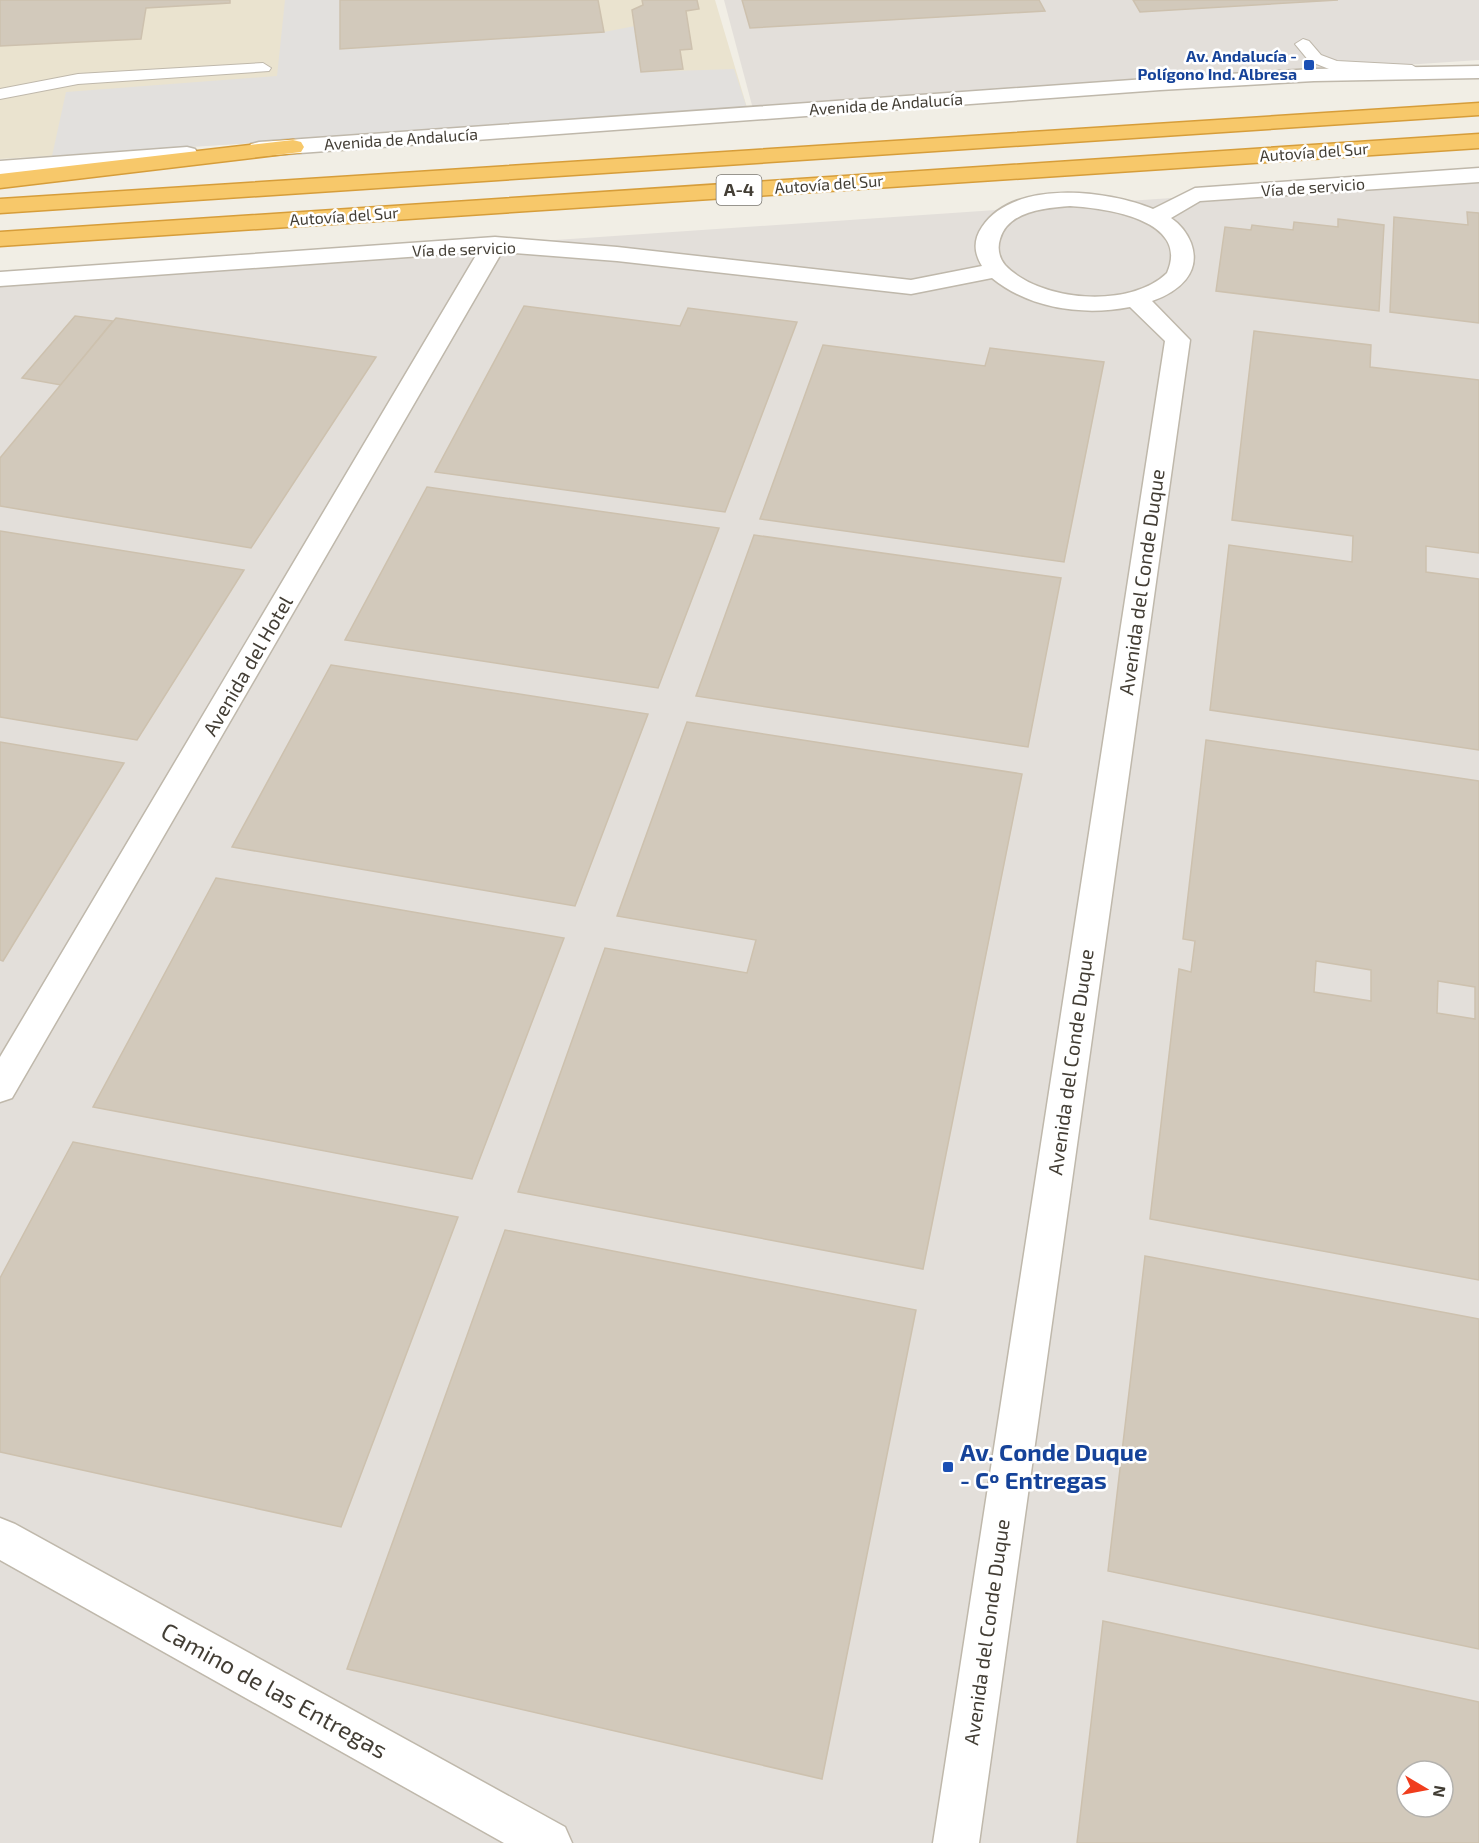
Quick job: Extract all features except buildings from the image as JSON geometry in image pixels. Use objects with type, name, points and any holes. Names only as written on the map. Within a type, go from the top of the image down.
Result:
[{"type":"highway","name":"Autovía del Sur","points":[[0,206],[1479,109]]},
{"type":"highway","name":"Autovía del Sur","points":[[0,239],[1479,141]]},
{"type":"highway","points":[[0,181],[293,147]]},
{"type":"street","name":"Avenida de Andalucía","points":[[293,147],[1160,84],[1314,75],[1473,72]]},
{"type":"street","points":[[0,168],[293,147]]},
{"type":"street","name":"Vía de servicio","points":[[1154,218],[1195,195],[1479,176]]},
{"type":"street","points":[[1092,200],[1115,203],[1154,218],[1172,231],[1182,247],[1184,262],[1175,277],[1159,290],[1136,299],[1110,303],[1057,300],[1011,282],[996,270],[988,257],[986,245],[989,233],[998,222],[1011,213],[1048,201],[1092,200]]},
{"type":"street","name":"Vía de servicio","points":[[0,279],[495,244],[629,255],[911,287],[996,270]]},
{"type":"street","name":"Avenida del Hotel","points":[[0,1088],[495,244]]},
{"type":"street","name":"Avenida del Conde Duque","points":[[956,1843],[1178,340],[1136,299]]},
{"type":"street","name":"Camino de las Entregas","points":[[0,1538],[549,1843]]},
{"type":"lane","points":[[1304,44],[1315,57],[1335,66],[1473,72]]},
{"type":"lane","points":[[0,93],[78,79],[263,68]]},
{"type":"shaded area","points":[[0,0],[715,0],[748,111],[0,159]]},
{"type":"shaded area","points":[[285,0],[340,0],[341,49],[604,32],[635,26],[641,72],[734,69],[748,111],[52,156],[66,92],[277,76]]},
{"type":"shaded area","points":[[724,0],[1479,0],[1479,60],[753,109]]},
{"type":"shaded area","points":[[1479,177],[1479,1843],[0,1843],[0,278]]},
{"type":"place","name":"Av. Andalucía - Polígono Ind. Albresa","points":[[1309,65]]},
{"type":"place","name":"Av. Conde Duque - Cº Entregas","points":[[948,1467]]}]
